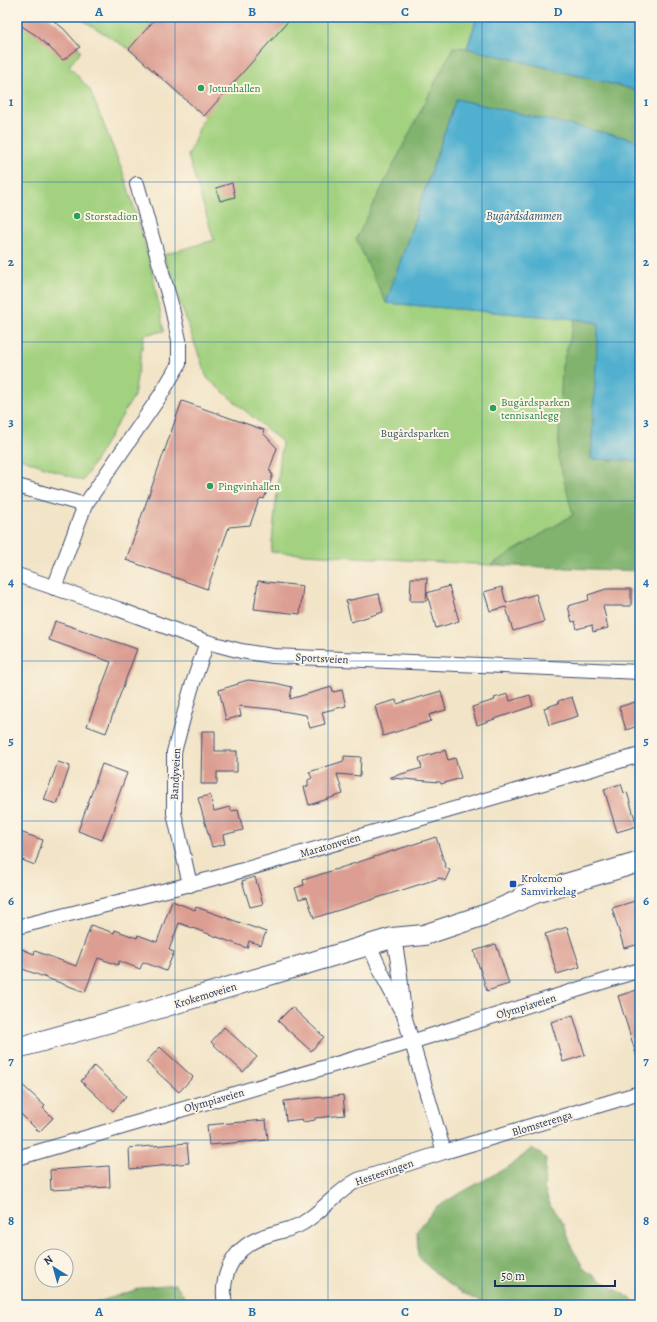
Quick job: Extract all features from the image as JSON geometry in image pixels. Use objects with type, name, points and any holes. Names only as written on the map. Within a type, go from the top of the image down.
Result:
[{"type":"main road","name":"Krokemoveien","points":[[17,1048],[150,1011],[392,938],[420,921],[485,902],[535,893],[640,862]]},
{"type":"street","points":[[54,588],[86,505],[160,396],[179,364],[179,340],[171,304],[137,184]]},
{"type":"street","points":[[17,486],[86,505]]},
{"type":"street","name":"Sportsveien","points":[[17,575],[118,609],[207,642],[273,656],[640,672]]},
{"type":"street","name":"Bandyveien","points":[[190,885],[174,813],[174,752],[191,689],[207,642]]},
{"type":"street","name":"Maratonveien","points":[[17,927],[190,885],[640,755]]},
{"type":"street","points":[[392,938],[396,950],[400,975],[404,1015],[444,1152]]},
{"type":"street","points":[[369,945],[384,980],[404,1015]]},
{"type":"street","name":"Olympiaveien","points":[[17,1158],[411,1042],[640,970]]},
{"type":"street","name":"Blomsterenga","points":[[444,1152],[640,1093]]},
{"type":"street","name":"Hestesvingen","points":[[225,1305],[223,1295],[224,1279],[228,1268],[236,1255],[247,1244],[301,1224],[317,1214],[347,1186],[358,1180],[444,1152]]},
{"type":"green space","name":"Storstadion","points":[[17,17],[57,25],[81,51],[69,66],[90,90],[124,175],[149,257],[164,331],[144,335],[134,396],[83,481],[17,457]]},
{"type":"green space","name":"Bugårdsparken","points":[[78,17],[477,17],[467,48],[456,99],[386,303],[575,319],[573,515],[491,565],[271,552],[282,442],[207,378],[163,255],[214,240],[188,156],[204,116],[129,49]]},
{"type":"green space","points":[[453,47],[467,48],[640,91],[640,141],[456,99],[386,303],[356,239]]},
{"type":"green space","points":[[575,319],[599,323],[591,459],[640,461],[640,571],[491,565],[573,515],[558,457],[562,366]]},
{"type":"green space","points":[[532,1148],[546,1158],[544,1188],[551,1207],[564,1224],[572,1248],[585,1270],[630,1298],[637,1305],[485,1305],[453,1287],[418,1257],[417,1231],[437,1206],[513,1164]]},
{"type":"green space","points":[[176,1284],[183,1294],[186,1305],[89,1305],[144,1287]]},
{"type":"water","points":[[477,17],[640,17],[640,91],[467,48]]},
{"type":"water","name":"Bugårdsdammen","points":[[456,99],[640,141],[640,461],[591,459],[598,323],[575,319],[386,303]]},
{"type":"building","points":[[17,17],[49,17],[64,29],[80,47],[63,60],[37,36],[17,23]]},
{"type":"building","name":"Jotunhallen","points":[[157,17],[292,17],[204,116],[129,49]]},
{"type":"building","points":[[232,183],[235,197],[220,201],[216,188]]},
{"type":"building","name":"Pingvinhallen","points":[[182,401],[264,430],[263,433],[277,448],[269,471],[273,474],[264,499],[261,498],[259,500],[250,525],[229,527],[207,589],[126,560]]},
{"type":"building","points":[[411,578],[427,578],[426,601],[410,601]]},
{"type":"building","points":[[258,581],[303,586],[300,614],[254,609]]},
{"type":"building","points":[[449,586],[459,621],[436,628],[427,593]]},
{"type":"building","points":[[502,587],[506,603],[536,594],[544,622],[513,631],[506,607],[490,611],[484,592]]},
{"type":"building","points":[[606,589],[631,589],[631,606],[603,606],[608,628],[593,632],[592,625],[577,629],[575,621],[572,622],[568,606],[589,600],[588,595]]},
{"type":"building","points":[[379,594],[383,612],[351,622],[346,601]]},
{"type":"building","points":[[55,621],[137,649],[106,733],[87,726],[111,662],[49,640]]},
{"type":"building","points":[[248,680],[275,683],[292,687],[290,699],[332,687],[333,692],[342,690],[346,706],[322,712],[325,724],[310,728],[306,715],[271,709],[239,706],[241,716],[226,720],[219,690]]},
{"type":"building","points":[[441,691],[446,710],[429,715],[431,721],[383,736],[375,706],[396,700],[397,704]]},
{"type":"building","points":[[508,694],[510,701],[530,695],[533,706],[477,725],[472,707],[495,700],[494,698]]},
{"type":"building","points":[[572,697],[578,716],[549,725],[544,708],[559,703],[558,701]]},
{"type":"building","points":[[635,702],[636,704],[640,703],[640,725],[626,730],[619,707]]},
{"type":"building","points":[[202,731],[215,731],[215,751],[237,751],[237,772],[217,772],[217,784],[201,784]]},
{"type":"building","points":[[445,750],[448,760],[455,758],[461,778],[441,784],[440,782],[391,778],[422,768],[419,758]]},
{"type":"building","points":[[344,756],[361,757],[360,776],[337,774],[343,794],[309,805],[304,787],[308,786],[308,780],[312,778],[309,772],[344,761]]},
{"type":"building","points":[[58,762],[70,766],[57,804],[44,800]]},
{"type":"building","points":[[102,764],[127,773],[102,840],[78,831]]},
{"type":"building","points":[[621,784],[624,793],[627,792],[637,826],[617,832],[604,789]]},
{"type":"building","points":[[210,795],[214,811],[230,807],[231,811],[238,810],[243,830],[223,835],[225,844],[212,847],[198,798]]},
{"type":"building","points":[[17,831],[43,840],[35,865],[17,858]]},
{"type":"building","points":[[436,837],[446,868],[450,870],[445,881],[440,878],[314,918],[307,897],[299,899],[295,888],[304,885],[303,880]]},
{"type":"building","points":[[255,877],[263,904],[250,907],[242,881]]},
{"type":"building","points":[[172,901],[195,910],[196,907],[266,932],[261,945],[249,941],[247,948],[179,923],[169,950],[174,952],[166,971],[143,962],[140,969],[119,961],[118,965],[98,958],[85,992],[17,967],[17,947],[34,954],[35,951],[76,966],[91,925],[114,933],[115,930],[137,938],[138,935],[157,942]]},
{"type":"building","points":[[635,901],[640,919],[640,944],[624,948],[612,908]]},
{"type":"building","points":[[567,927],[580,967],[557,974],[545,934]]},
{"type":"building","points":[[496,944],[509,984],[487,991],[474,951]]},
{"type":"building","points":[[640,989],[640,1057],[637,1057],[618,996]]},
{"type":"building","points":[[292,1007],[324,1037],[311,1051],[278,1021]]},
{"type":"building","points":[[573,1015],[585,1055],[563,1062],[551,1022]]},
{"type":"building","points":[[224,1027],[257,1057],[243,1072],[211,1042]]},
{"type":"building","points":[[160,1047],[193,1077],[179,1092],[146,1062]]},
{"type":"building","points":[[94,1066],[126,1096],[113,1111],[81,1081]]},
{"type":"building","points":[[17,1080],[45,1106],[43,1108],[53,1118],[39,1132],[17,1110]]},
{"type":"building","points":[[343,1095],[345,1115],[315,1118],[315,1120],[303,1122],[302,1119],[286,1121],[284,1101]]},
{"type":"building","points":[[266,1120],[268,1140],[209,1145],[207,1125]]},
{"type":"building","points":[[187,1143],[189,1163],[130,1169],[129,1148]]},
{"type":"building","points":[[109,1166],[110,1187],[51,1190],[50,1170]]},
{"type":"place","name":"Jotunhallen","points":[[201,88]]},
{"type":"place","name":"Storstadion","points":[[77,216]]},
{"type":"place","name":"Bugårdsparken tennisanlegg","points":[[493,408]]},
{"type":"place","name":"Pingvinhallen","points":[[210,486]]},
{"type":"place","name":"Krokemo Samvirkelag","points":[[513,884]]}]
